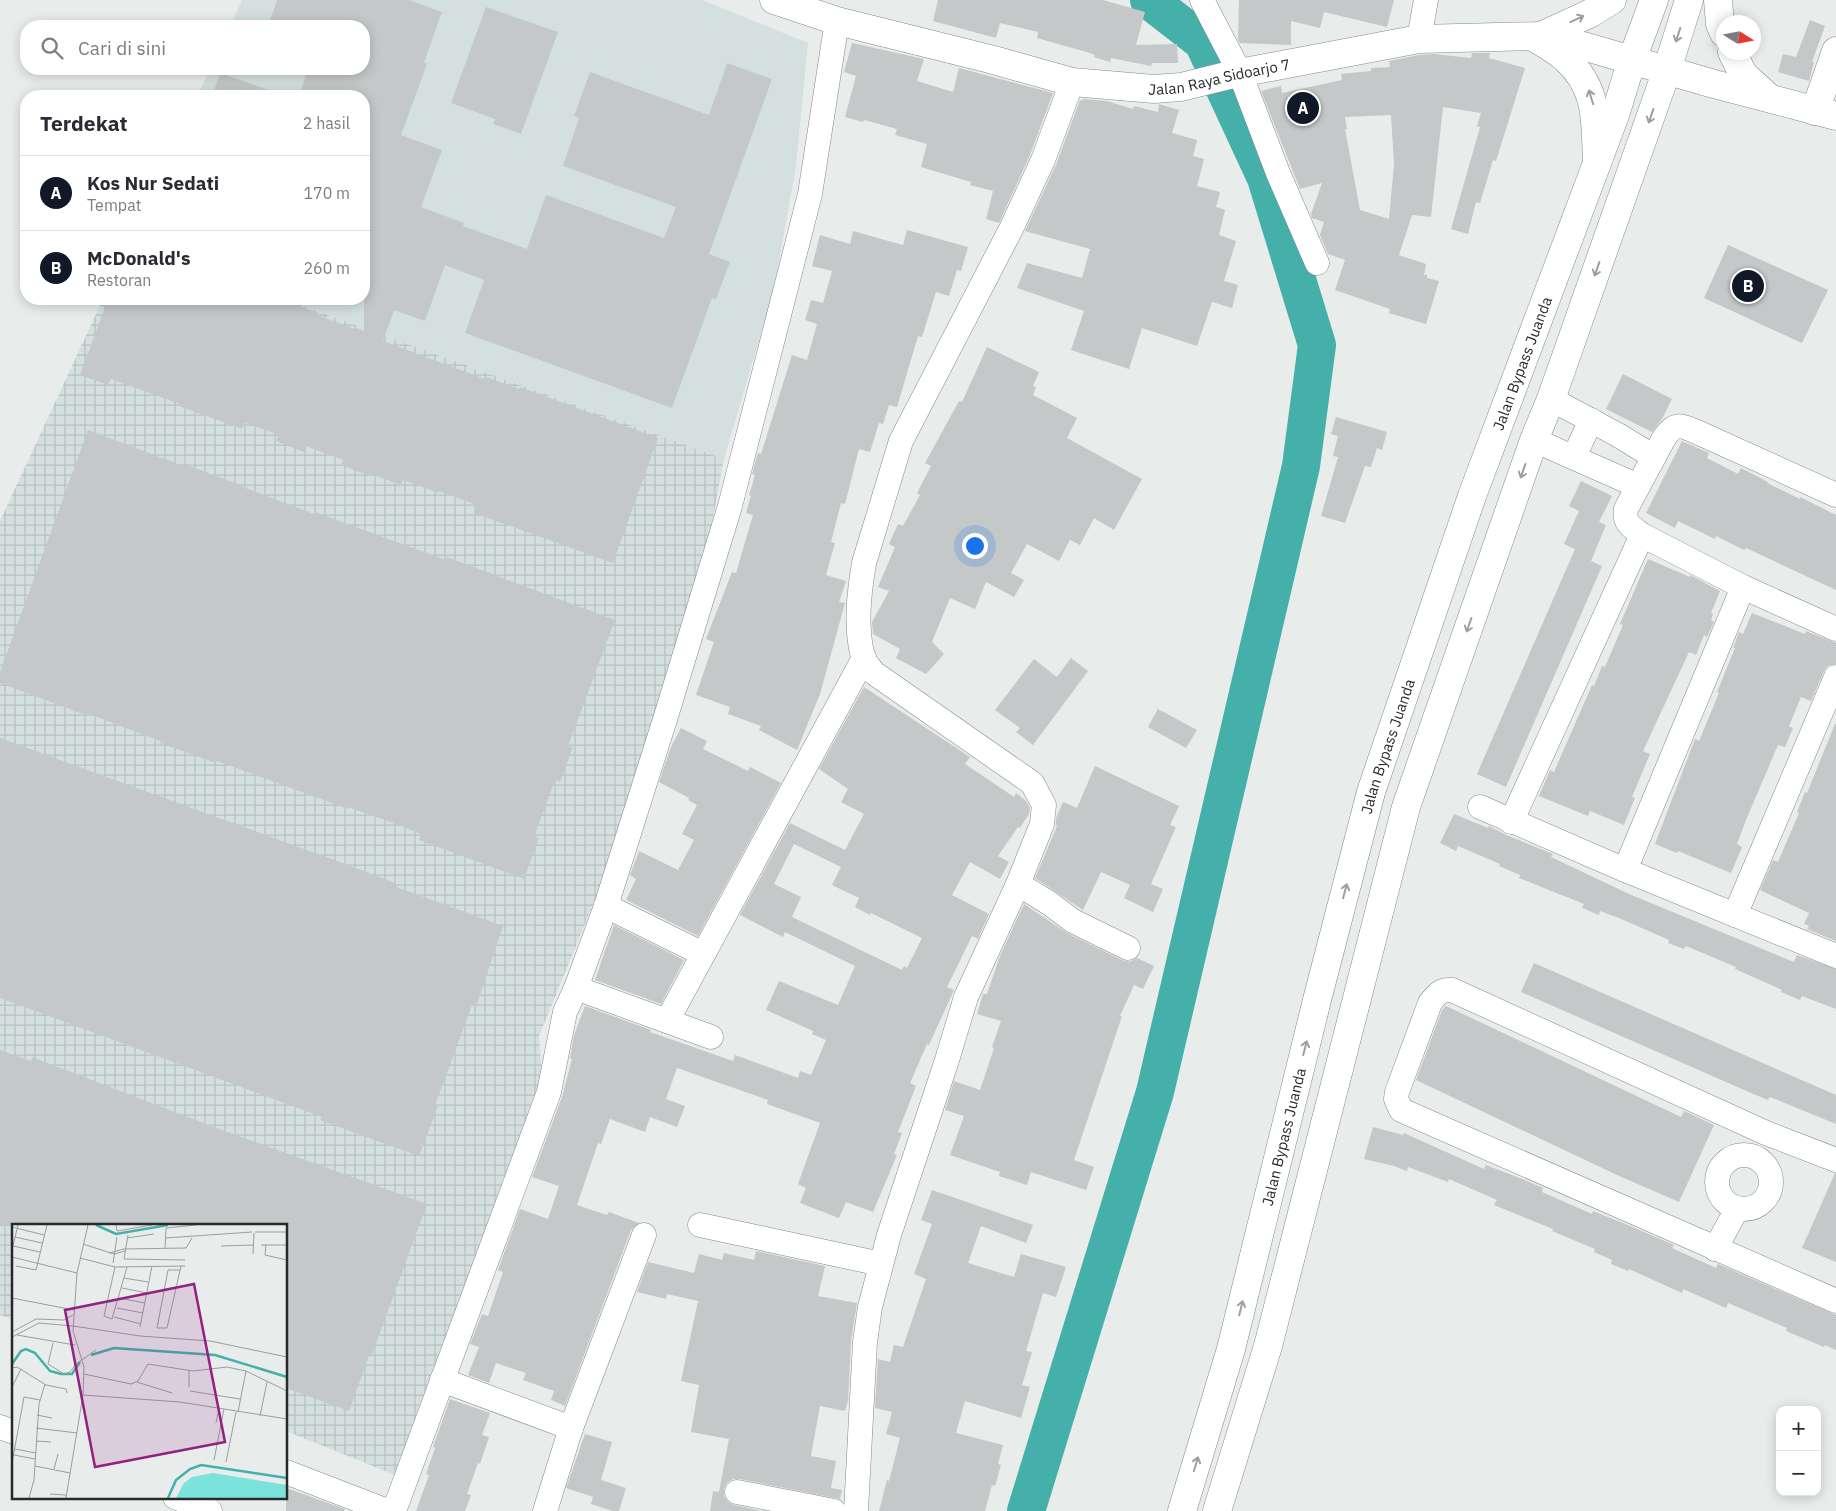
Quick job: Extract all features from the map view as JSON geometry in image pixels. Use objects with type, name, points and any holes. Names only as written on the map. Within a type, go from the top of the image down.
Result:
[{"type":"main road","name":"Jalan Raya Sidoarjo 7","points":[[774,0],[837,22],[1072,82],[1154,89],[1193,85],[1237,73],[1419,39],[1538,36],[1583,46],[1770,100],[1825,113]]},
{"type":"main road","points":[[1597,163],[1592,97],[1582,76],[1565,58],[1538,36],[1599,9],[1612,0]]},
{"type":"main road","name":"Jalan Bypass Juanda","points":[[1182,1511],[1231,1349],[1317,1000],[1371,792],[1472,496],[1597,163],[1654,0]]},
{"type":"main road","points":[[1217,1511],[1268,1346],[1406,808],[1534,440],[1551,399],[1667,70],[1690,0]]},
{"type":"main road","points":[[1718,0],[1719,15]]},
{"type":"main road","points":[[1825,113],[1836,50]]},
{"type":"main road","points":[[1736,60],[1743,74],[1770,100]]},
{"type":"street","points":[[1202,0],[1237,73],[1317,263]]},
{"type":"street","points":[[1419,39],[1426,0]]},
{"type":"street","points":[[394,1511],[550,1092],[565,1012],[576,988],[606,906],[730,506],[810,194],[837,22]]},
{"type":"street","points":[[856,1511],[865,1342],[870,1307],[881,1264],[966,996],[1018,884],[1042,824],[1044,814],[1044,805],[1032,783],[874,673],[864,658],[858,620],[864,563],[901,441],[1011,229],[1043,160],[1072,82]]},
{"type":"street","points":[[1551,399],[1654,457]]},
{"type":"street","points":[[1574,457],[1591,420]]},
{"type":"street","points":[[1836,495],[1682,426],[1675,426],[1669,431],[1638,486],[1626,509],[1625,520],[1628,525],[1642,535],[1743,587],[1836,629]]},
{"type":"street","points":[[1534,440],[1638,486]]},
{"type":"street","points":[[1511,822],[1642,535]]},
{"type":"street","points":[[1625,870],[1743,587]]},
{"type":"street","points":[[668,1021],[864,658]]},
{"type":"street","points":[[1735,915],[1836,677]]},
{"type":"street","points":[[1480,807],[1625,870],[1836,956]]},
{"type":"street","points":[[1018,884],[1049,903],[1073,921],[1128,948]]},
{"type":"street","points":[[606,906],[703,954]]},
{"type":"street","points":[[576,988],[711,1037]]},
{"type":"street","points":[[1836,1160],[1766,1133],[1452,990],[1438,993],[1430,1003],[1397,1092],[1396,1099],[1401,1110],[1836,1301]]},
{"type":"street","points":[[1754,1157],[1766,1133]]},
{"type":"street","points":[[1743,1155],[1754,1157],[1767,1168],[1771,1180],[1770,1191],[1764,1202],[1759,1205],[1748,1209],[1737,1209],[1727,1204],[1720,1195],[1717,1185],[1718,1174],[1724,1164],[1733,1158],[1743,1155]]},
{"type":"street","points":[[1715,1249],[1737,1209]]},
{"type":"street","points":[[700,1225],[881,1264]]},
{"type":"street","points":[[545,1511],[572,1428],[644,1235]]},
{"type":"street","points":[[442,1380],[572,1428]]},
{"type":"street","points":[[0,1427],[12,1431]]},
{"type":"street","points":[[288,1473],[387,1511]]},
{"type":"street","points":[[737,1492],[834,1511]]},
{"type":"street","points":[[178,1498],[210,1511]]},
{"type":"shaded area","points":[[242,0],[702,0],[808,43],[796,166],[774,289],[724,459],[300,305],[370,305],[370,90],[200,90],[207,75],[370,75],[370,20],[233,20]]},
{"type":"shaded area","points":[[100,305],[300,305],[724,459],[705,561],[605,875],[539,1036],[543,1090],[400,1477],[288,1432],[288,1224],[12,1224],[12,1319],[0,1315],[0,521]]},
{"type":"building","points":[[277,0],[409,0],[442,12],[424,62],[427,64],[401,135],[442,150],[421,207],[464,223],[463,226],[527,249],[546,195],[664,238],[676,207],[563,166],[579,118],[574,116],[590,72],[709,115],[727,63],[772,79],[709,254],[730,262],[716,299],[712,298],[672,408],[465,333],[484,280],[445,265],[425,321],[394,310],[383,341],[485,379],[486,377],[519,389],[520,387],[658,438],[613,563],[474,513],[477,505],[439,491],[439,493],[403,480],[401,485],[371,474],[370,476],[341,465],[343,460],[306,446],[304,452],[276,441],[279,435],[244,422],[242,429],[111,379],[108,385],[80,375],[106,305],[297,305],[318,313],[317,315],[364,331],[364,305],[370,305],[370,90],[301,90],[306,75],[370,75],[370,20],[270,20]]},
{"type":"building","points":[[938,0],[1103,0],[1145,12],[1136,45],[1177,44],[1178,63],[1152,63],[1151,66],[1111,58],[1110,62],[1094,57],[1095,55],[1090,53],[1037,38],[1038,32],[1000,23],[996,38],[933,21]]},
{"type":"building","points":[[1239,0],[1394,0],[1387,27],[1324,12],[1320,28],[1291,21],[1291,45],[1240,43],[1238,40]]},
{"type":"building","points":[[486,7],[558,32],[521,134],[493,124],[495,119],[451,103]]},
{"type":"building","points":[[1810,20],[1825,26],[1812,62],[1814,62],[1809,81],[1778,72],[1783,54],[1796,57]]},
{"type":"building","points":[[852,43],[924,59],[917,81],[953,92],[959,68],[1053,93],[1030,155],[999,223],[986,219],[993,191],[970,185],[971,182],[921,167],[927,144],[895,135],[897,129],[845,117],[856,76],[844,72]]},
{"type":"building","points":[[1472,53],[1490,53],[1489,58],[1525,68],[1496,161],[1493,160],[1480,203],[1476,202],[1468,234],[1451,229],[1480,127],[1477,126],[1481,113],[1443,107],[1431,217],[1412,215],[1399,255],[1426,264],[1424,275],[1427,275],[1427,278],[1439,281],[1426,324],[1389,313],[1390,309],[1335,290],[1345,260],[1328,254],[1320,235],[1324,222],[1312,218],[1311,214],[1322,183],[1300,189],[1261,91],[1281,86],[1282,93],[1342,80],[1341,74],[1371,71],[1371,68],[1390,67],[1389,61],[1419,55],[1434,54],[1471,58]],"holes":[[[1391,115],[1394,165],[1389,219],[1360,210],[1345,129],[1347,129],[1345,117]]]},
{"type":"building","points":[[219,75],[226,75],[269,90],[214,90]]},
{"type":"building","points":[[1083,99],[1107,101],[1133,109],[1134,106],[1158,112],[1159,104],[1179,110],[1172,133],[1197,140],[1193,156],[1204,159],[1197,186],[1220,192],[1216,207],[1225,210],[1219,235],[1236,241],[1224,281],[1238,285],[1232,308],[1212,302],[1197,346],[1142,328],[1129,369],[1071,350],[1084,311],[1017,288],[1027,263],[1082,278],[1090,249],[1025,231],[1056,165],[1080,100],[1082,101]]},
{"type":"building","points":[[907,230],[968,247],[961,271],[957,270],[949,296],[936,292],[922,337],[918,336],[897,407],[889,405],[883,424],[879,423],[870,452],[859,449],[845,504],[841,503],[831,542],[835,543],[826,575],[846,581],[839,602],[845,603],[820,694],[797,750],[759,730],[761,726],[728,714],[730,707],[696,695],[714,642],[706,639],[732,572],[736,573],[753,515],[746,513],[755,475],[752,474],[758,453],[761,454],[792,355],[807,360],[817,324],[805,320],[811,300],[823,303],[832,271],[812,266],[820,235],[850,244],[853,231],[903,245]]},
{"type":"building","points":[[1728,245],[1828,290],[1802,343],[1704,298]]},
{"type":"building","points":[[987,347],[1039,372],[1033,386],[1036,387],[1033,395],[1077,418],[1067,438],[1142,479],[1114,530],[1094,518],[1080,545],[1070,540],[1059,561],[1027,544],[1011,573],[1024,580],[1014,597],[986,582],[975,609],[950,598],[932,642],[944,654],[926,674],[896,658],[900,649],[873,634],[872,622],[889,591],[878,587],[895,547],[889,544],[898,524],[903,526],[920,495],[917,493],[931,466],[925,463],[959,401],[962,402]]},
{"type":"building","points":[[1623,374],[1672,399],[1662,419],[1652,432],[1606,409]]},
{"type":"building","points":[[1336,417],[1387,432],[1382,450],[1377,448],[1371,467],[1365,466],[1345,523],[1321,516],[1338,457],[1333,456],[1338,436],[1331,434]]},
{"type":"building","points":[[88,430],[186,467],[187,465],[314,514],[315,512],[446,560],[447,557],[615,620],[568,746],[573,747],[560,782],[555,780],[534,837],[539,838],[524,879],[419,840],[421,834],[385,820],[348,807],[348,809],[217,761],[216,763],[89,714],[88,716],[0,683],[0,672]]},
{"type":"building","points":[[1682,441],[1709,453],[1707,458],[1738,474],[1741,468],[1767,483],[1836,515],[1836,590],[1746,548],[1744,550],[1716,536],[1715,539],[1678,521],[1675,528],[1646,513]]},
{"type":"building","points":[[1581,481],[1612,496],[1599,522],[1606,525],[1591,561],[1602,566],[1506,787],[1477,774],[1575,549],[1564,544],[1579,511],[1569,506]]},
{"type":"building","points":[[1648,559],[1690,577],[1690,575],[1720,591],[1711,613],[1713,614],[1711,620],[1714,622],[1707,637],[1704,635],[1696,655],[1689,652],[1643,751],[1650,754],[1632,797],[1635,798],[1624,825],[1590,811],[1588,816],[1539,796],[1550,770],[1554,772],[1592,685],[1594,686],[1602,666],[1605,667],[1623,625],[1620,624]]},
{"type":"building","points":[[1752,613],[1805,634],[1806,631],[1836,643],[1836,664],[1828,666],[1824,671],[1811,701],[1801,697],[1789,726],[1793,728],[1785,747],[1778,745],[1746,820],[1737,844],[1742,847],[1731,873],[1678,851],[1677,853],[1655,844],[1695,739],[1699,741],[1719,693],[1717,692],[1735,648],[1733,648],[1739,632],[1743,634]]},
{"type":"building","points":[[1071,658],[1088,671],[1033,745],[1016,732],[1020,728],[995,710],[1034,659],[1057,677]]},
{"type":"building","points":[[864,687],[970,757],[965,764],[1014,797],[1016,793],[1025,800],[1030,808],[1029,814],[1020,828],[1018,827],[998,856],[1009,862],[1000,879],[970,862],[952,895],[989,914],[978,939],[972,936],[947,987],[954,990],[910,1083],[916,1086],[898,1132],[902,1133],[894,1154],[897,1155],[873,1212],[846,1202],[839,1218],[800,1203],[806,1188],[798,1184],[820,1123],[767,1104],[768,1100],[677,1068],[666,1099],[685,1106],[677,1127],[650,1117],[645,1132],[610,1119],[601,1144],[598,1143],[577,1205],[607,1215],[609,1212],[639,1223],[631,1230],[565,1406],[551,1400],[554,1391],[523,1380],[526,1373],[496,1363],[489,1383],[468,1375],[479,1347],[470,1344],[482,1314],[488,1316],[503,1272],[498,1270],[520,1209],[548,1219],[559,1186],[532,1177],[562,1097],[572,1059],[570,1058],[574,1035],[585,1006],[651,1030],[650,1032],[733,1061],[735,1055],[798,1078],[800,1071],[811,1075],[826,1040],[812,1034],[813,1031],[766,1010],[779,981],[838,1005],[855,966],[785,932],[783,937],[740,915],[790,823],[845,850],[864,814],[841,802],[848,789],[819,769]],"holes":[[[794,844],[841,867],[832,885],[859,898],[855,907],[922,938],[907,968],[904,966],[902,970],[792,917],[801,897],[774,884]]]},
{"type":"building","points":[[1158,709],[1197,730],[1186,748],[1148,727]]},
{"type":"building","points":[[1835,724],[1836,941],[1807,929],[1809,926],[1804,924],[1809,913],[1760,890],[1773,860],[1778,862],[1799,813],[1797,812],[1805,792],[1807,793]]},
{"type":"building","points":[[681,728],[707,741],[703,749],[748,771],[750,767],[781,783],[698,936],[626,900],[636,879],[630,875],[639,851],[678,870],[694,840],[682,834],[697,805],[688,800],[689,798],[659,782],[671,747]]},
{"type":"building","points":[[0,738],[364,871],[395,883],[394,886],[503,926],[476,1007],[472,1005],[435,1105],[438,1106],[419,1156],[320,1120],[322,1117],[0,998]]},
{"type":"building","points":[[1095,766],[1179,806],[1170,825],[1176,827],[1151,884],[1163,889],[1153,912],[1124,898],[1130,885],[1101,872],[1083,910],[1035,878],[1057,826],[1056,818],[1063,802],[1077,808]]},
{"type":"building","points":[[1454,814],[1488,828],[1489,826],[1553,854],[1551,857],[1629,894],[1794,962],[1797,955],[1836,969],[1836,1009],[1802,996],[1800,1000],[1735,969],[1736,967],[1686,946],[1684,949],[1668,943],[1669,940],[1619,918],[1600,911],[1599,915],[1582,908],[1584,904],[1519,878],[1520,875],[1499,866],[1500,864],[1458,846],[1456,851],[1440,843]]},
{"type":"building","points":[[1024,904],[1067,933],[1122,960],[1129,962],[1137,958],[1154,966],[1143,989],[1134,985],[1120,1016],[1122,1016],[1074,1160],[1094,1167],[1086,1190],[1031,1172],[1027,1185],[999,1176],[1000,1172],[950,1155],[964,1116],[945,1110],[954,1081],[980,1090],[1001,1021],[977,1014],[983,994],[987,994],[1000,956]]},
{"type":"building","points":[[614,925],[684,960],[661,1004],[595,980]]},
{"type":"building","points":[[1534,963],[1836,1095],[1836,1124],[1770,1097],[1768,1100],[1751,1093],[1521,992]]},
{"type":"building","points":[[1446,1006],[1681,1117],[1684,1111],[1714,1125],[1679,1202],[1617,1175],[1416,1080],[1442,1010]]},
{"type":"building","points":[[0,1050],[31,1061],[32,1057],[211,1126],[427,1204],[371,1357],[369,1356],[349,1411],[288,1389],[288,1224],[0,1225]]},
{"type":"building","points":[[1373,1127],[1403,1135],[1404,1133],[1484,1169],[1486,1165],[1527,1181],[1543,1188],[1542,1192],[1592,1214],[1593,1211],[1674,1245],[1672,1248],[1716,1268],[1718,1264],[1836,1315],[1836,1350],[1786,1331],[1787,1328],[1728,1303],[1726,1308],[1683,1289],[1682,1293],[1629,1269],[1628,1271],[1611,1264],[1612,1260],[1594,1252],[1595,1249],[1552,1231],[1553,1229],[1494,1205],[1497,1200],[1449,1179],[1448,1182],[1408,1167],[1407,1171],[1364,1159]]},
{"type":"building","points":[[1836,1173],[1836,1262],[1802,1248]]},
{"type":"building","points":[[932,1190],[1033,1225],[1026,1243],[981,1226],[968,1263],[1014,1277],[1021,1254],[1066,1267],[1056,1297],[1043,1293],[1026,1351],[1032,1352],[1022,1385],[1030,1387],[1021,1418],[965,1401],[956,1433],[1003,1445],[998,1464],[1001,1465],[995,1486],[992,1485],[985,1511],[879,1511],[900,1438],[886,1434],[892,1412],[875,1408],[878,1359],[890,1362],[894,1345],[903,1347],[926,1279],[914,1274],[932,1224],[921,1220]]},
{"type":"building","points":[[756,1251],[825,1266],[818,1296],[857,1303],[851,1341],[848,1401],[845,1411],[820,1406],[811,1456],[836,1461],[831,1488],[842,1490],[840,1499],[733,1479],[727,1483],[724,1489],[724,1496],[728,1502],[762,1511],[710,1511],[713,1491],[719,1492],[729,1439],[691,1432],[699,1385],[681,1381],[698,1301],[667,1294],[666,1299],[637,1292],[648,1262],[694,1273],[699,1254],[722,1260],[724,1253],[754,1260]]},
{"type":"building","points":[[450,1399],[490,1413],[482,1435],[489,1437],[467,1494],[471,1495],[465,1511],[416,1511],[429,1475],[426,1474],[435,1448],[433,1447]]},
{"type":"building","points":[[585,1434],[612,1442],[601,1480],[626,1488],[619,1511],[591,1504],[593,1497],[566,1488]]},
{"type":"building","points":[[288,1489],[345,1509],[344,1511],[286,1511]]},
{"type":"waterway","points":[[1026,1511],[1155,1092],[1301,466],[1317,345],[1266,178],[1203,42],[1149,0]]},
{"type":"place","name":"Kos Nur Sedati","points":[[1303,108]]},
{"type":"place","name":"McDonald's","points":[[1748,286]]}]
